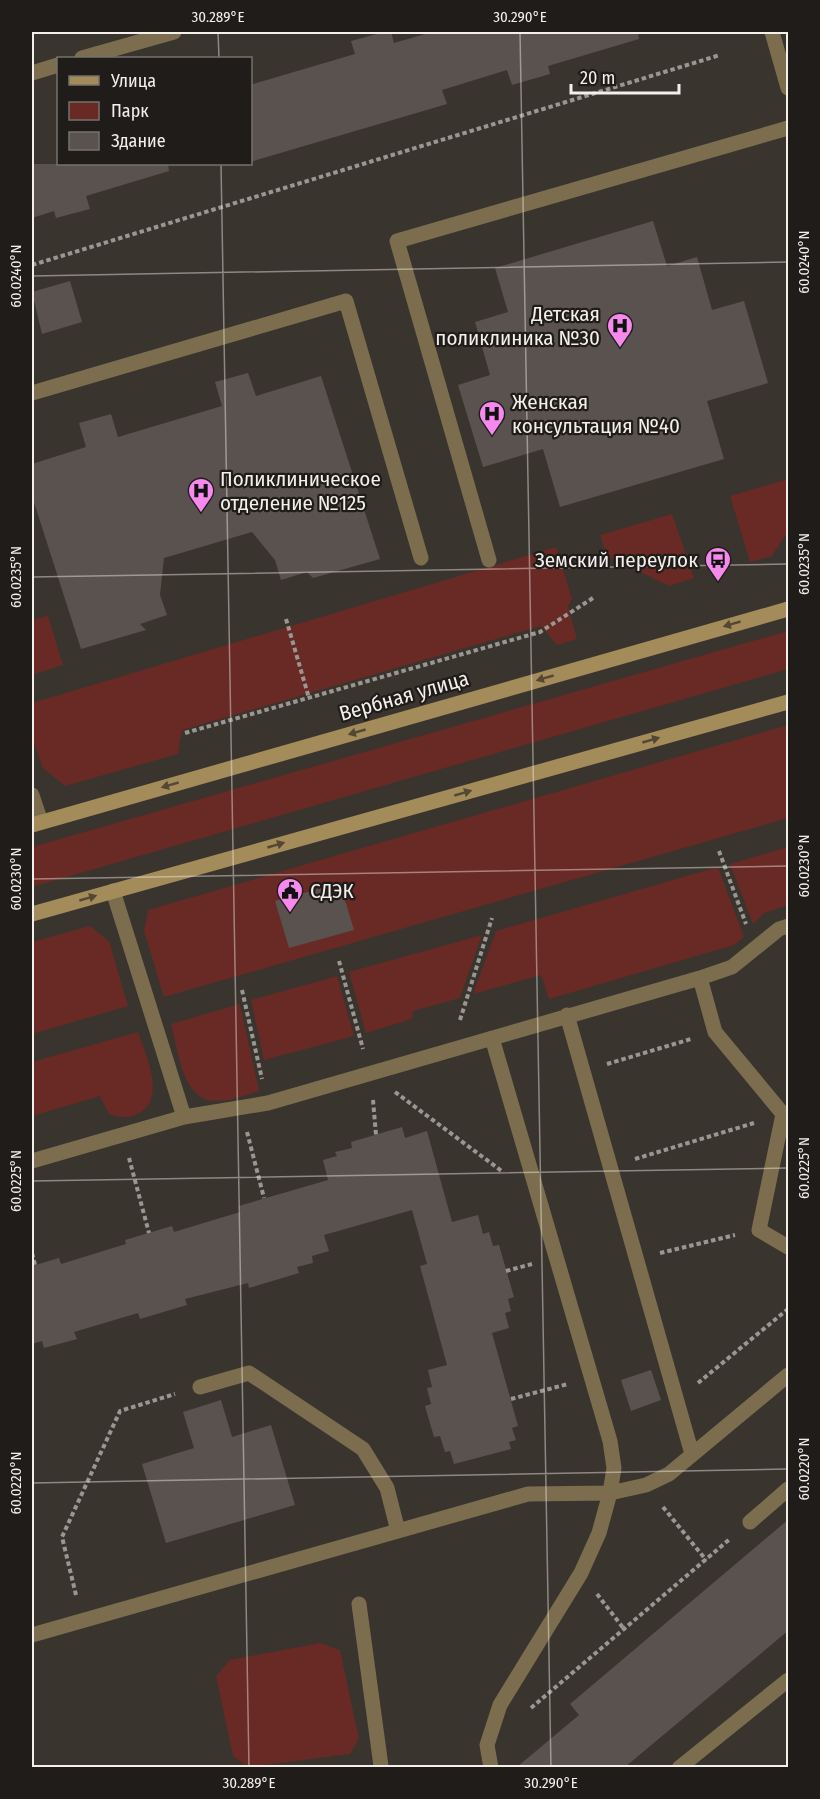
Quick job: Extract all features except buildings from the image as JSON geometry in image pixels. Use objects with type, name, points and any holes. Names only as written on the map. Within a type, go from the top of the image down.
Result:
[{"type":"main road","name":"Вербная улица","points":[[36,824],[789,609]]},
{"type":"main road","points":[[32,914],[789,702]]},
{"type":"street","points":[[86,57],[174,32]]},
{"type":"street","points":[[772,32],[789,88]]},
{"type":"street","points":[[32,73],[57,65]]},
{"type":"street","points":[[489,560],[397,241],[789,128]]},
{"type":"street","points":[[32,393],[346,301],[422,558]]},
{"type":"street","points":[[32,795],[36,824]]},
{"type":"street","points":[[113,891],[184,1117]]},
{"type":"street","points":[[32,1161],[184,1117],[240,1110],[268,1103],[700,978],[732,967],[779,929],[789,926]]},
{"type":"street","points":[[700,978],[715,1032],[783,1114],[759,1230],[789,1247]]},
{"type":"street","points":[[567,1015],[692,1454]]},
{"type":"street","points":[[490,1767],[488,1745],[500,1705],[581,1573],[598,1533],[610,1493],[614,1468],[610,1441],[492,1038]]},
{"type":"street","points":[[200,1387],[249,1373],[363,1449],[387,1488],[398,1531]]},
{"type":"street","points":[[32,1635],[528,1494],[610,1493],[646,1485],[669,1474],[788,1377]]},
{"type":"street","points":[[750,1522],[789,1490]]},
{"type":"street","points":[[359,1604],[381,1767]]},
{"type":"street","points":[[679,1767],[789,1680]]},
{"type":"path","points":[[32,265],[720,55]]},
{"type":"path","points":[[185,733],[540,632],[593,598]]},
{"type":"path","points":[[286,619],[309,698]]},
{"type":"path","points":[[719,851],[755,949]]},
{"type":"path","points":[[451,1050],[492,918]]},
{"type":"path","points":[[339,961],[370,1074],[376,1135]]},
{"type":"path","points":[[242,990],[268,1103]]},
{"type":"path","points":[[582,1071],[715,1032]]},
{"type":"path","points":[[370,1074],[539,1198]]},
{"type":"path","points":[[240,1110],[264,1198]]},
{"type":"path","points":[[610,1167],[783,1114]]},
{"type":"path","points":[[123,1134],[149,1233]]},
{"type":"path","points":[[636,1258],[759,1230]]},
{"type":"path","points":[[32,1253],[35,1265]]},
{"type":"path","points":[[677,1400],[789,1309]]},
{"type":"path","points":[[511,1400],[591,1377]]},
{"type":"path","points":[[83,1619],[62,1537],[120,1411],[200,1387]]},
{"type":"path","points":[[646,1485],[706,1560]]},
{"type":"path","points":[[524,1714],[750,1522]]},
{"type":"path","points":[[581,1573],[624,1629]]},
{"type":"green space","points":[[788,479],[788,531],[772,556],[750,562],[730,496]]},
{"type":"green space","points":[[672,514],[694,578],[669,586],[607,556],[600,535]]},
{"type":"green space","points":[[556,547],[572,599],[568,606],[577,639],[557,645],[541,626],[182,730],[178,754],[65,786],[43,768],[32,738],[32,703]]},
{"type":"green space","points":[[48,616],[63,665],[32,675],[32,620]]},
{"type":"green space","points":[[788,631],[788,669],[32,887],[32,847]]},
{"type":"green space","points":[[788,725],[788,818],[164,997],[144,931],[148,910]]},
{"type":"green space","points":[[788,847],[788,905],[764,913],[753,924],[730,864]]},
{"type":"green space","points":[[718,867],[744,937],[734,945],[549,999],[541,975],[473,994],[496,931]]},
{"type":"green space","points":[[90,926],[109,941],[128,1006],[32,1034],[32,942]]},
{"type":"green space","points":[[482,935],[460,998],[413,1011],[412,1019],[366,1033],[349,972]]},
{"type":"green space","points":[[337,976],[354,1036],[264,1060],[251,1000]]},
{"type":"green space","points":[[240,1004],[259,1091],[228,1100],[205,1099],[196,1093],[184,1073],[171,1024]]},
{"type":"green space","points":[[138,1032],[149,1062],[153,1085],[148,1105],[141,1112],[125,1117],[109,1114],[100,1096],[32,1116],[32,1062]]},
{"type":"green space","points":[[320,1643],[340,1650],[359,1739],[350,1754],[248,1767],[233,1756],[216,1676],[230,1660]]},
{"type":"place","name":"Детская поликлиника №30","points":[[620,349]]},
{"type":"place","name":"Женская консультация №40","points":[[492,437]]},
{"type":"place","name":"Поликлиническое отделение №125","points":[[201,514]]},
{"type":"place","name":"Земский переулок","points":[[718,583]]},
{"type":"place","name":"СДЭК","points":[[290,914]]}]
